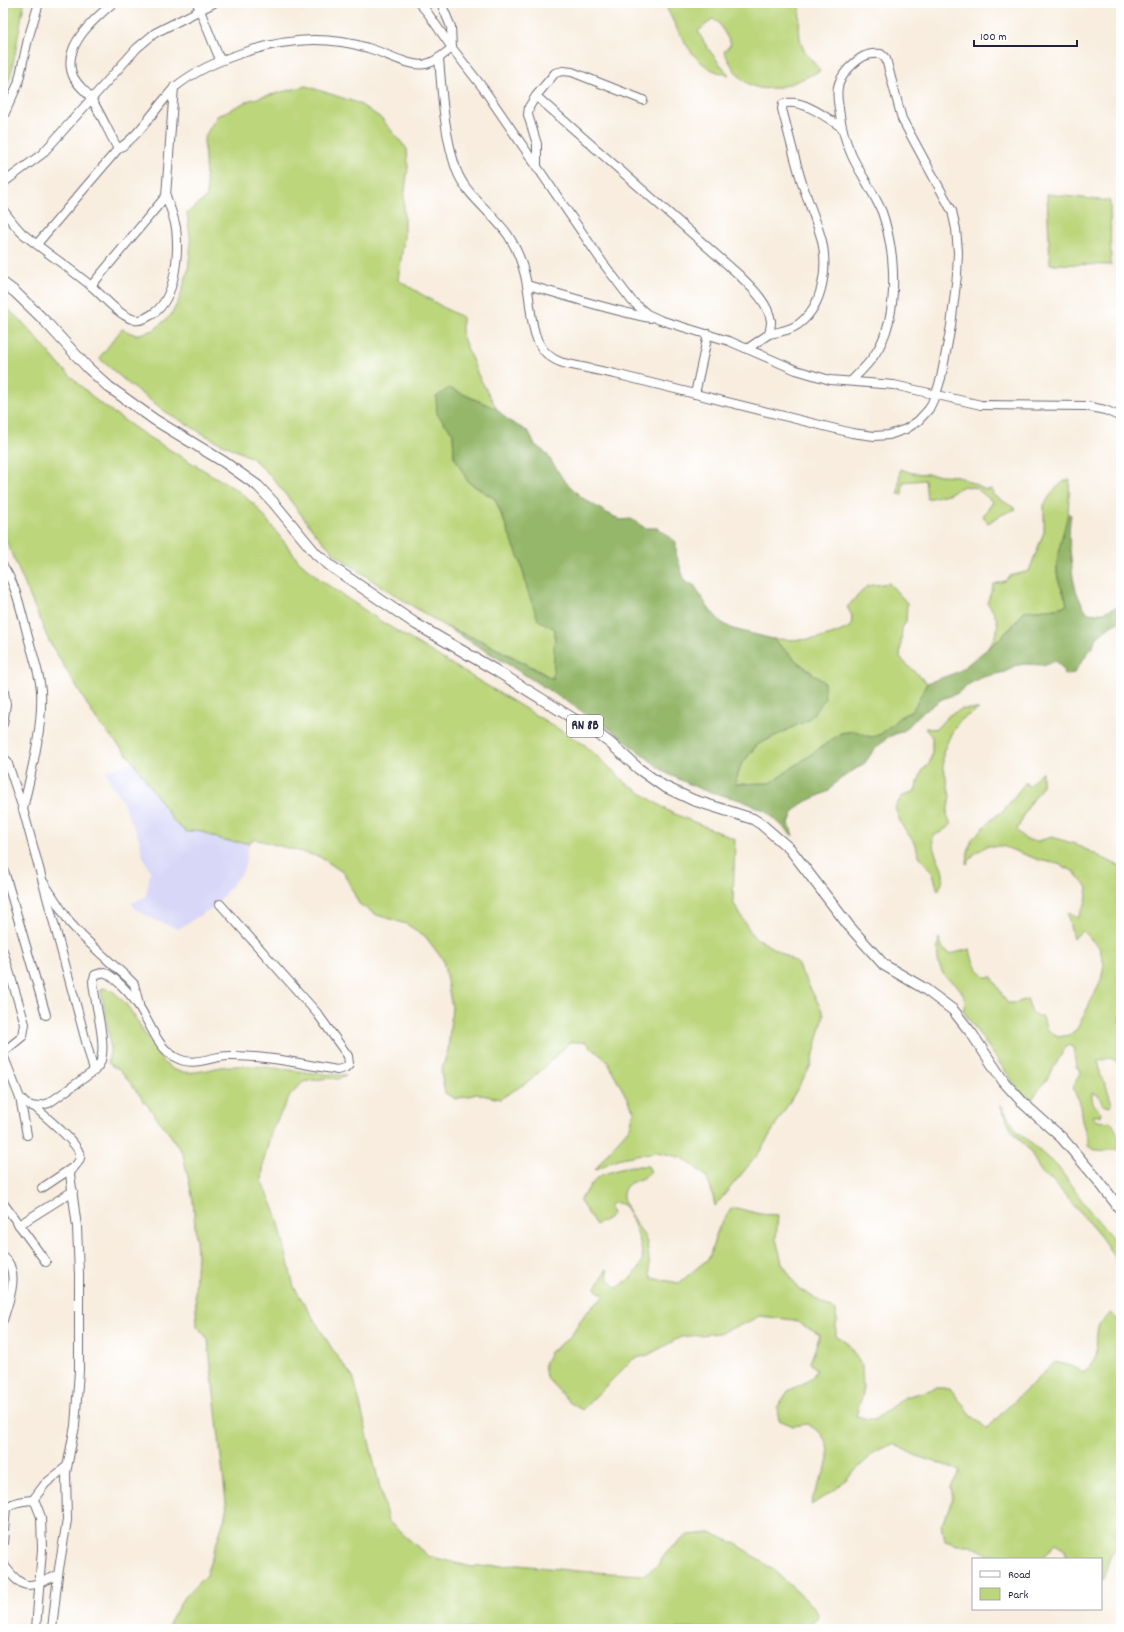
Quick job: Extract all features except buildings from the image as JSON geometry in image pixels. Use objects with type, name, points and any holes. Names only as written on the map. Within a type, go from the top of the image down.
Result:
[{"type":"main road","name":"RN 8B","points":[[3,283],[15,292],[44,320],[88,368],[109,388],[155,420],[224,462],[258,486],[316,554],[332,567],[416,624],[495,670],[598,734],[639,769],[663,786],[693,800],[753,819],[768,829],[790,849],[848,926],[884,965],[925,988],[953,1010],[972,1034],[1004,1082],[1024,1104],[1062,1138],[1121,1210]]},
{"type":"street","points":[[3,117],[18,84],[28,38],[40,3]]},
{"type":"street","points":[[113,3],[88,26],[80,36],[71,60],[71,70],[74,78],[92,98],[118,149]]},
{"type":"street","points":[[3,183],[42,154],[137,48],[155,33],[198,6],[214,3]]},
{"type":"street","points":[[419,3],[483,88],[603,263],[632,301],[647,314],[660,320]]},
{"type":"street","points":[[441,3],[451,27],[452,48]]},
{"type":"street","points":[[198,6],[220,60]]},
{"type":"street","points":[[37,244],[118,149],[128,143],[174,87],[198,71],[220,60],[274,45],[295,41],[335,41],[366,47],[413,64],[433,62],[452,48]]},
{"type":"street","points":[[439,58],[449,142],[459,179],[507,234],[520,258],[527,285],[530,318],[537,338],[546,353],[557,361],[852,433],[874,436],[889,435],[898,432],[918,421],[929,409],[936,394],[941,378],[952,318],[958,252],[956,229],[952,211],[902,119],[886,59],[881,54],[866,54],[856,60],[843,74],[836,92],[841,127],[852,157],[882,213],[888,233],[892,258],[891,311],[885,337],[875,355],[851,382]]},
{"type":"street","points":[[537,168],[537,144],[528,115],[529,107],[555,73],[563,71],[572,72],[643,100]]},
{"type":"street","points":[[3,210],[23,233],[91,286],[128,318],[136,320],[146,319],[157,311],[170,290],[177,257],[176,228],[173,214],[166,196],[174,87]]},
{"type":"street","points":[[536,96],[752,288],[762,301],[768,314],[771,323],[769,334]]},
{"type":"street","points":[[747,349],[769,334],[800,324],[810,313],[817,301],[821,288],[824,264],[822,242],[793,153],[782,109],[783,104],[787,102],[811,108],[841,127]]},
{"type":"street","points":[[91,286],[166,196]]},
{"type":"street","points":[[527,285],[582,300],[614,311],[660,320],[708,334],[807,374],[830,380],[894,385],[981,405],[1086,406],[1105,410],[1121,417]]},
{"type":"street","points":[[695,394],[708,334]]},
{"type":"street","points":[[3,566],[10,577],[17,595],[41,691],[40,714],[31,773],[23,809]]},
{"type":"street","points":[[3,686],[6,704],[3,724]]},
{"type":"street","points":[[3,757],[7,761],[23,809],[94,1071]]},
{"type":"street","points":[[3,867],[46,1015]]},
{"type":"street","points":[[42,880],[74,928],[134,984],[139,1007]]},
{"type":"street","points":[[35,1107],[49,1102],[94,1071],[100,1064],[103,1053],[102,1038],[93,981],[95,975],[104,972],[110,975],[128,992],[165,1049],[171,1055],[181,1060],[208,1061],[227,1056],[256,1058],[337,1070],[348,1066],[348,1056],[317,1013],[220,904]]},
{"type":"street","points":[[3,951],[25,1024],[23,1036],[7,1049],[3,1048]]},
{"type":"street","points":[[3,1055],[20,1098],[27,1135]]},
{"type":"street","points":[[20,1098],[26,1104],[35,1107],[68,1137],[80,1152],[79,1162],[42,1188]]},
{"type":"street","points":[[52,1629],[58,1575],[67,1520],[65,1484],[75,1426],[79,1371],[79,1274],[73,1192],[70,1174],[72,1168]]},
{"type":"street","points":[[19,1225],[73,1192]]},
{"type":"street","points":[[4,1206],[46,1262]]},
{"type":"street","points":[[3,1256],[9,1260],[13,1271],[12,1288],[3,1320]]},
{"type":"street","points":[[3,1543],[4,1509],[18,1502],[32,1500],[45,1484],[67,1466]]},
{"type":"street","points":[[32,1500],[36,1504],[41,1517],[42,1549],[36,1629]]},
{"type":"street","points":[[3,1564],[12,1576],[21,1584],[26,1586],[39,1584],[58,1575]]},
{"type":"shaded area","points":[[133,761],[175,823],[187,832],[198,830],[224,841],[249,843],[244,870],[215,906],[178,929],[155,920],[135,909],[132,903],[146,896],[150,872],[143,856],[139,839],[118,792],[112,786],[106,771]]},
{"type":"green space","points":[[3,3],[24,4],[12,70],[3,98]]},
{"type":"green space","points":[[664,3],[805,3],[800,6],[799,27],[801,43],[820,71],[791,84],[770,89],[750,85],[738,75],[724,52],[731,44],[719,23],[713,19],[698,31],[708,48],[729,75],[716,72],[705,66],[688,48]]},
{"type":"green space","points":[[306,86],[358,103],[381,118],[407,149],[408,167],[404,199],[404,238],[398,280],[462,317],[462,335],[478,375],[497,409],[449,388],[437,414],[453,433],[454,456],[468,482],[495,499],[521,563],[528,592],[555,629],[553,679],[482,641],[446,627],[376,583],[335,554],[317,535],[272,477],[252,458],[212,439],[166,412],[130,385],[99,358],[122,329],[136,335],[154,330],[171,315],[179,300],[188,271],[191,243],[187,213],[207,197],[204,138],[217,116],[250,100]]},
{"type":"green space","points":[[1047,194],[1110,201],[1111,265],[1050,264]]},
{"type":"green space","points":[[3,304],[29,329],[62,368],[97,401],[145,435],[237,490],[256,506],[299,561],[322,581],[382,622],[585,745],[626,783],[670,812],[735,839],[733,902],[753,936],[796,962],[824,1014],[811,1066],[759,1153],[715,1206],[706,1176],[683,1158],[657,1152],[617,1159],[595,1170],[630,1127],[634,1111],[607,1061],[585,1042],[570,1042],[531,1080],[500,1099],[477,1094],[455,1099],[445,1093],[441,1072],[448,1050],[452,1007],[443,960],[425,936],[406,924],[377,915],[359,904],[344,873],[320,857],[255,839],[249,843],[224,841],[198,830],[187,832],[175,823],[133,761],[97,721],[49,641],[3,533]]},
{"type":"green space","points":[[449,388],[497,409],[509,421],[529,432],[535,445],[546,453],[563,479],[581,497],[621,520],[631,519],[645,528],[658,528],[676,542],[676,554],[685,582],[694,585],[709,609],[721,622],[733,629],[773,639],[799,663],[824,682],[825,699],[808,720],[757,745],[741,765],[735,784],[771,783],[841,733],[855,731],[871,737],[881,734],[900,717],[910,712],[916,705],[927,683],[958,672],[1001,638],[1015,624],[1024,611],[1051,609],[1067,605],[1059,582],[1057,563],[1068,513],[1071,515],[1069,536],[1075,587],[1083,606],[1088,613],[1097,614],[1121,606],[1121,621],[1111,626],[1096,638],[1092,647],[1074,673],[1064,675],[1063,669],[1056,661],[1044,665],[1024,664],[1014,666],[1005,672],[983,677],[971,683],[956,694],[942,699],[919,715],[905,730],[888,737],[873,751],[865,763],[837,781],[829,791],[801,804],[793,813],[789,823],[793,836],[766,811],[740,800],[700,789],[666,773],[610,729],[446,627],[482,641],[553,679],[555,629],[538,620],[528,592],[521,563],[495,499],[468,482],[454,456],[453,433],[437,414],[436,397]]},
{"type":"green space","points":[[900,469],[912,473],[958,476],[986,490],[992,489],[993,495],[1016,509],[1001,515],[988,523],[983,516],[993,502],[976,488],[964,486],[948,494],[927,499],[925,480],[903,482],[902,495],[898,494]]},
{"type":"green space","points":[[1070,479],[1067,521],[1057,563],[1058,579],[1067,605],[1051,609],[1024,611],[1007,632],[987,649],[995,636],[998,626],[995,615],[987,603],[994,584],[1005,581],[1010,576],[1029,571],[1044,532],[1044,505],[1053,491],[1063,482]]},
{"type":"green space","points":[[889,583],[907,603],[906,622],[902,628],[900,658],[927,683],[916,705],[910,712],[900,717],[881,734],[871,737],[855,731],[841,733],[771,783],[735,784],[741,765],[757,745],[778,734],[824,682],[799,663],[773,639],[814,639],[832,635],[841,631],[851,626],[852,616],[847,607],[867,586]]},
{"type":"green space","points":[[962,709],[979,709],[960,720],[951,734],[943,752],[943,764],[950,796],[947,814],[951,825],[933,836],[933,845],[943,875],[938,891],[933,874],[920,857],[913,841],[901,824],[895,808],[901,797],[915,791],[922,771],[930,762],[932,753],[932,737],[925,728],[936,729],[949,715]]},
{"type":"green space","points":[[1042,771],[1042,787],[1028,807],[1017,830],[1026,840],[1038,841],[1052,837],[1075,844],[1121,867],[1121,1063],[1110,1058],[1098,1061],[1100,1076],[1106,1085],[1112,1104],[1110,1107],[1103,1105],[1098,1095],[1092,1093],[1094,1104],[1101,1112],[1100,1116],[1092,1116],[1098,1121],[1110,1121],[1113,1124],[1118,1135],[1119,1151],[1095,1150],[1088,1146],[1080,1106],[1073,1087],[1081,1071],[1076,1067],[1073,1047],[1067,1045],[1047,1079],[1030,1102],[1018,1089],[963,1011],[965,1003],[962,992],[941,971],[938,962],[939,938],[943,949],[950,954],[970,949],[973,961],[979,971],[985,977],[992,977],[1007,1003],[1016,1003],[1027,999],[1032,1012],[1037,1017],[1043,1017],[1046,1029],[1058,1037],[1069,1035],[1077,1029],[1101,981],[1104,964],[1099,947],[1082,931],[1073,939],[1067,912],[1078,918],[1086,902],[1088,888],[1073,871],[1058,864],[1039,860],[1002,846],[987,846],[975,853],[967,864],[968,852],[972,839],[993,818],[1002,812],[1026,782],[1028,787]]},
{"type":"green space","points":[[102,988],[112,991],[121,998],[138,1021],[161,1058],[168,1066],[175,1070],[182,1072],[198,1072],[222,1067],[244,1066],[332,1075],[346,1075],[338,1079],[327,1078],[303,1082],[289,1097],[271,1132],[264,1160],[262,1180],[277,1216],[294,1287],[336,1355],[354,1379],[388,1521],[428,1556],[472,1567],[519,1565],[577,1571],[643,1575],[658,1565],[668,1550],[688,1535],[711,1533],[737,1544],[772,1569],[813,1606],[818,1617],[804,1629],[169,1629],[169,1624],[182,1600],[206,1575],[227,1511],[208,1339],[197,1326],[195,1292],[197,1253],[193,1200],[183,1154],[131,1084],[120,1071],[108,1063],[110,1051],[109,1034],[101,991]]},
{"type":"green space","points":[[1000,1104],[1017,1131],[1058,1167],[1089,1210],[1121,1248],[1121,1266],[1100,1236],[1077,1209],[1052,1180],[1042,1174],[1030,1151],[1012,1131]]},
{"type":"green space","points":[[631,1166],[648,1166],[651,1172],[645,1177],[628,1185],[623,1194],[627,1208],[647,1243],[650,1274],[652,1278],[679,1283],[709,1258],[718,1229],[731,1209],[736,1208],[760,1214],[778,1215],[776,1239],[782,1263],[798,1288],[836,1311],[836,1336],[848,1344],[862,1366],[863,1393],[856,1416],[874,1420],[905,1397],[937,1388],[950,1388],[969,1413],[987,1429],[1055,1362],[1071,1366],[1082,1372],[1089,1368],[1095,1358],[1098,1327],[1110,1313],[1121,1322],[1121,1544],[1111,1554],[1103,1579],[1102,1558],[1067,1558],[1065,1550],[1055,1544],[1042,1558],[994,1558],[971,1545],[957,1545],[945,1541],[942,1524],[953,1498],[951,1487],[960,1470],[919,1457],[893,1444],[876,1451],[836,1489],[811,1505],[825,1470],[828,1453],[827,1444],[821,1434],[807,1424],[793,1426],[779,1420],[777,1408],[788,1391],[810,1380],[817,1370],[810,1363],[820,1335],[794,1320],[759,1316],[746,1323],[719,1333],[681,1337],[648,1355],[633,1359],[582,1410],[569,1402],[546,1377],[544,1364],[550,1352],[569,1338],[588,1310],[605,1296],[595,1289],[607,1269],[608,1278],[617,1288],[635,1273],[642,1261],[641,1249],[634,1223],[624,1206],[616,1203],[609,1205],[612,1214],[609,1218],[596,1225],[579,1200],[596,1179],[603,1174]]}]
